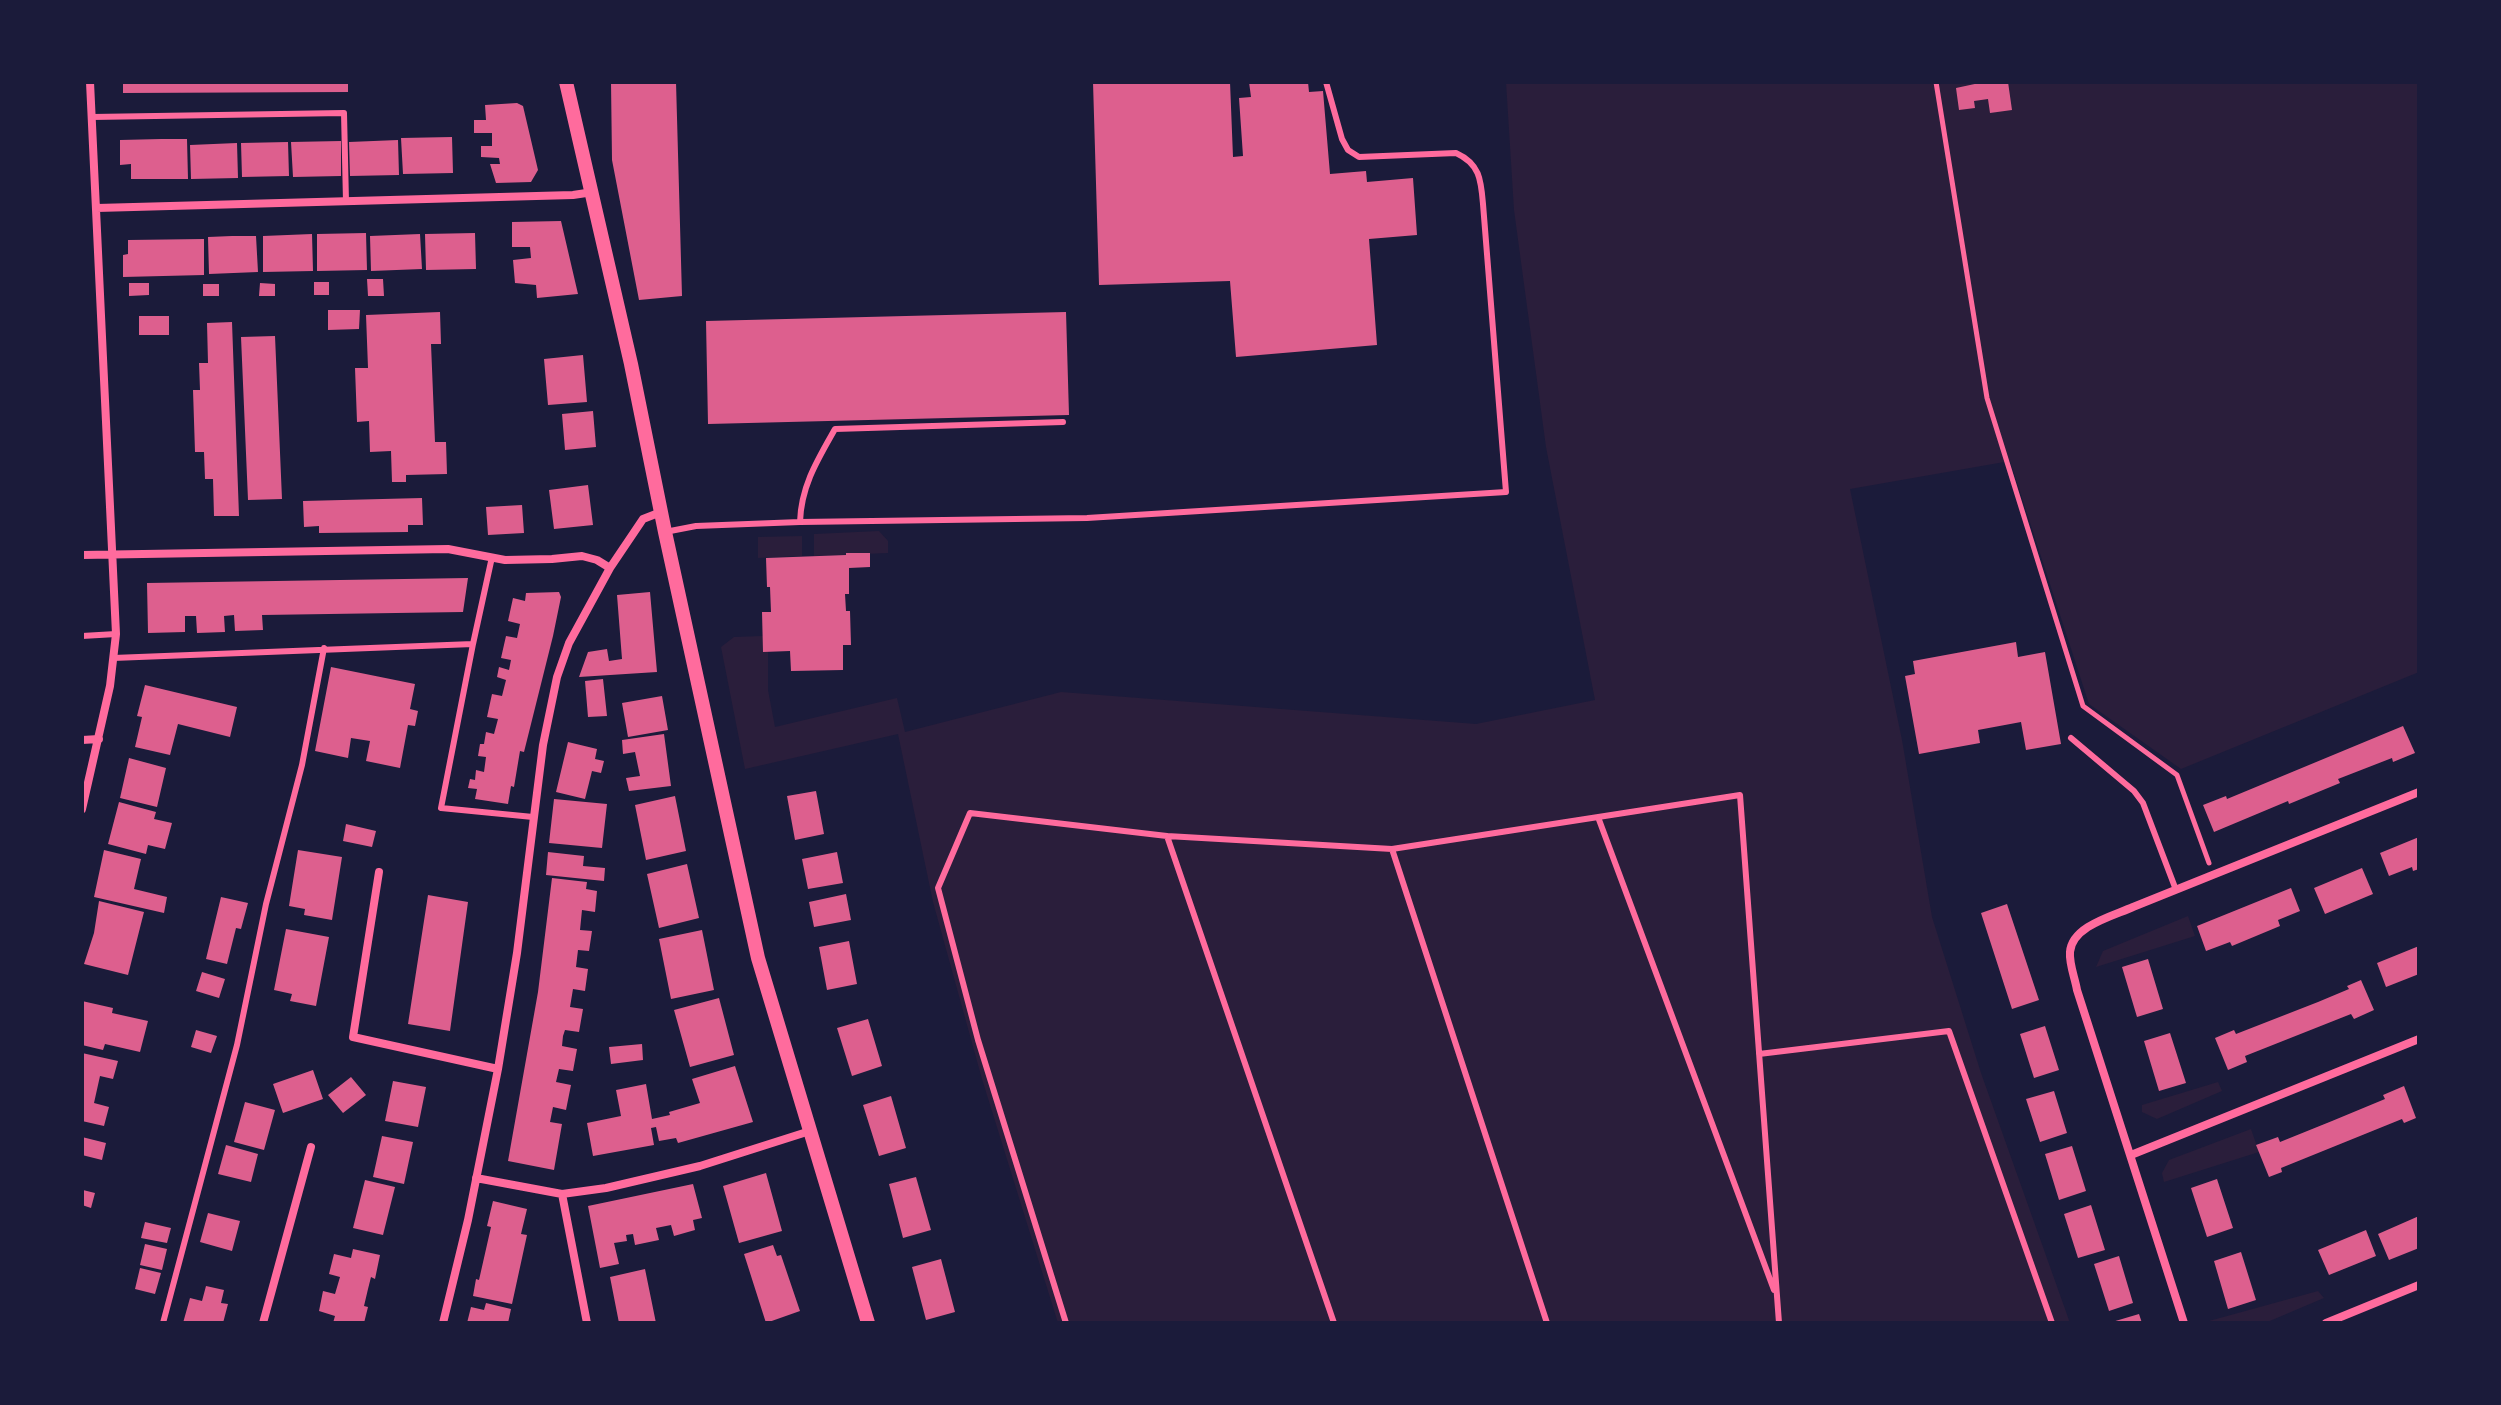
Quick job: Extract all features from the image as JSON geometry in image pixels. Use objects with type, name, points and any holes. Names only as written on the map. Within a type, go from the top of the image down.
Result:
[{"type":"street","points":[[82,809],[110,686],[116,634],[92,117],[86,102],[90,82]]},
{"type":"street","points":[[566,82],[593,192],[758,958],[868,1323]]},
{"type":"street","points":[[97,208],[593,192]]},
{"type":"street","points":[[443,1323],[468,1220],[498,1069],[517,953],[543,745],[557,677],[569,643],[610,568],[643,519],[661,512]]},
{"type":"street","points":[[82,555],[448,549],[505,560],[582,556],[610,568]]},
{"type":"street","points":[[82,740],[99,739]]},
{"type":"street","points":[[2184,1323],[2077,990],[2070,952],[2075,937],[2093,924],[2419,792]]},
{"type":"street","points":[[379,872],[353,1037],[498,1069]]},
{"type":"street","points":[[2131,1155],[2419,1039]]},
{"type":"street","points":[[476,1178],[562,1194],[606,1188],[700,1166],[810,1131]]},
{"type":"street","points":[[263,1323],[311,1147]]},
{"type":"street","points":[[562,1194],[587,1323]]},
{"type":"street","points":[[2326,1323],[2419,1285]]},
{"type":"lane","points":[[665,532],[696,526],[800,522],[1087,518],[1506,492],[1483,204],[1477,171],[1469,159],[1456,153],[1359,157],[1348,150],[1342,139],[1326,82]]},
{"type":"lane","points":[[92,117],[344,113],[346,202]]},
{"type":"lane","points":[[800,522],[801,503],[810,472],[835,429],[1063,422]]},
{"type":"lane","points":[[492,557],[441,808],[533,817]]},
{"type":"lane","points":[[82,636],[116,634]]},
{"type":"lane","points":[[113,658],[473,644]]},
{"type":"lane","points":[[163,1323],[237,1045],[266,904],[302,765],[324,648]]},
{"type":"lane","points":[[2071,738],[2134,791],[2143,803],[2176,890]]},
{"type":"lane","points":[[1066,1323],[978,1040],[938,888],[970,813],[1167,836],[1392,849],[1740,795],[1779,1323]]},
{"type":"lane","points":[[1598,817],[1777,1297]]},
{"type":"lane","points":[[1167,836],[1334,1323]]},
{"type":"lane","points":[[1392,849],[1547,1323]]},
{"type":"lane","points":[[1759,1054],[1949,1031],[2052,1323]]},
{"type":"path","points":[[1936,82],[1987,398],[2083,706],[2177,775],[2213,875]]},
{"type":"shaded area","points":[[1506,82],[2419,82],[2419,672],[2181,769],[2089,704],[2010,461],[1850,489],[1902,740],[1932,917],[1981,1073],[2070,1323],[1058,1323],[982,1079],[933,902],[898,734],[745,769],[721,647],[734,637],[763,636],[763,651],[768,651],[768,690],[775,727],[897,698],[905,732],[1061,692],[1476,724],[1595,700],[1546,447],[1514,210]]},
{"type":"shaded area","points":[[879,531],[888,541],[888,553],[814,556],[814,534]]},
{"type":"shaded area","points":[[802,536],[802,556],[758,558],[758,537]]},
{"type":"shaded area","points":[[2188,916],[2195,936],[2096,967],[2103,951]]},
{"type":"shaded area","points":[[2218,1082],[2222,1091],[2157,1119],[2142,1112],[2142,1105]]},
{"type":"shaded area","points":[[2251,1129],[2259,1152],[2164,1182],[2162,1173],[2169,1160]]},
{"type":"shaded area","points":[[2318,1291],[2324,1298],[2265,1323],[2209,1323],[2209,1321]]},
{"type":"building","points":[[123,82],[348,82],[348,92],[123,93]]},
{"type":"building","points":[[611,82],[676,82],[682,296],[639,300],[612,160]]},
{"type":"building","points":[[1093,82],[1230,82],[1233,157],[1243,156],[1239,98],[1251,97],[1249,82],[1308,82],[1309,92],[1323,91],[1330,174],[1366,171],[1367,182],[1413,178],[1417,235],[1369,239],[1377,345],[1236,357],[1230,281],[1099,285]]},
{"type":"building","points":[[1984,82],[2008,82],[2012,110],[1990,113],[1988,99],[1974,101],[1975,108],[1959,110],[1956,88]]},
{"type":"building","points":[[517,103],[523,106],[538,170],[531,182],[496,183],[490,164],[500,164],[499,158],[481,157],[481,146],[492,146],[492,133],[474,133],[474,120],[486,120],[485,105]]},
{"type":"building","points":[[452,137],[453,173],[403,174],[401,138]]},
{"type":"building","points":[[187,139],[188,179],[131,179],[131,164],[120,165],[120,140]]},
{"type":"building","points":[[398,140],[399,175],[350,176],[349,142]]},
{"type":"building","points":[[341,141],[341,176],[293,177],[291,142]]},
{"type":"building","points":[[288,142],[289,176],[242,177],[241,143]]},
{"type":"building","points":[[237,143],[238,178],[191,179],[190,145]]},
{"type":"building","points":[[561,221],[578,294],[537,298],[536,285],[515,283],[513,260],[531,258],[530,247],[512,247],[512,222]]},
{"type":"building","points":[[366,233],[367,270],[317,271],[317,234]]},
{"type":"building","points":[[475,233],[476,269],[426,270],[425,234]]},
{"type":"building","points":[[312,234],[313,271],[263,272],[263,236]]},
{"type":"building","points":[[420,234],[422,269],[371,271],[370,236]]},
{"type":"building","points":[[256,236],[258,272],[209,274],[208,237]]},
{"type":"building","points":[[204,239],[204,275],[123,277],[123,255],[128,254],[128,240]]},
{"type":"building","points":[[367,279],[383,279],[384,296],[368,296]]},
{"type":"building","points":[[314,282],[329,282],[329,295],[314,295]]},
{"type":"building","points":[[129,283],[149,283],[149,295],[129,296]]},
{"type":"building","points":[[260,283],[275,284],[275,296],[259,296]]},
{"type":"building","points":[[203,284],[219,284],[219,296],[203,296]]},
{"type":"building","points":[[328,310],[360,310],[359,329],[328,330]]},
{"type":"building","points":[[440,312],[441,344],[431,344],[435,442],[446,442],[447,474],[406,475],[406,482],[392,482],[391,451],[370,452],[369,421],[357,422],[355,368],[368,368],[366,315]]},
{"type":"building","points":[[1066,312],[1069,415],[708,424],[706,321]]},
{"type":"building","points":[[139,316],[169,316],[169,335],[139,335]]},
{"type":"building","points":[[232,322],[239,516],[214,516],[213,479],[205,479],[204,452],[195,452],[193,390],[200,390],[199,363],[208,363],[207,323]]},
{"type":"building","points":[[275,336],[282,499],[248,500],[241,337]]},
{"type":"building","points":[[583,355],[587,402],[548,405],[544,359]]},
{"type":"building","points":[[593,411],[596,447],[565,450],[562,414]]},
{"type":"building","points":[[588,485],[593,525],[554,529],[549,490]]},
{"type":"building","points":[[422,498],[423,525],[408,525],[408,532],[319,533],[319,526],[304,527],[303,501]]},
{"type":"building","points":[[522,505],[524,533],[488,535],[486,507]]},
{"type":"building","points":[[870,553],[870,567],[849,568],[849,594],[845,594],[846,611],[850,611],[851,645],[843,645],[843,670],[791,671],[790,651],[763,652],[762,612],[771,612],[766,558]]},
{"type":"building","points":[[468,578],[463,612],[262,615],[263,630],[235,631],[234,615],[224,616],[225,632],[197,633],[196,616],[185,616],[185,632],[148,633],[147,583]]},
{"type":"building","points":[[559,592],[561,597],[553,636],[508,804],[475,799],[477,789],[468,788],[470,779],[475,780],[476,770],[484,772],[486,757],[478,756],[480,744],[484,744],[486,732],[494,734],[498,719],[487,717],[492,694],[502,696],[506,680],[497,677],[499,667],[509,670],[511,660],[501,658],[506,636],[517,638],[520,624],[508,621],[513,598],[525,601],[526,593]]},
{"type":"building","points":[[650,592],[657,672],[579,677],[588,652],[607,649],[609,661],[622,659],[617,595]]},
{"type":"building","points":[[2016,642],[2018,657],[2045,652],[2061,744],[2026,750],[2021,722],[1978,730],[1980,743],[1919,754],[1905,676],[1915,674],[1913,661]]},
{"type":"building","points":[[331,667],[415,684],[410,709],[418,711],[415,726],[408,725],[400,768],[366,761],[370,741],[351,738],[348,758],[315,751]]},
{"type":"building","points":[[603,679],[607,716],[588,717],[585,681]]},
{"type":"building","points":[[145,685],[237,707],[230,737],[178,724],[170,755],[135,747],[142,717],[137,716]]},
{"type":"building","points":[[662,696],[668,730],[628,737],[622,703]]},
{"type":"building","points":[[2403,726],[2415,753],[2393,762],[2392,758],[2338,779],[2340,783],[2214,832],[2203,805],[2226,796],[2227,799]]},
{"type":"building","points":[[664,734],[671,786],[629,791],[626,778],[640,776],[635,752],[623,754],[622,740]]},
{"type":"building","points":[[568,742],[597,749],[595,759],[604,761],[601,773],[592,771],[585,799],[556,792]]},
{"type":"building","points":[[129,758],[166,768],[157,807],[120,798]]},
{"type":"building","points":[[816,791],[824,834],[795,840],[787,796]]},
{"type":"building","points":[[675,796],[686,851],[646,860],[635,805]]},
{"type":"building","points":[[554,799],[607,804],[602,848],[549,843]]},
{"type":"building","points":[[119,802],[156,812],[154,819],[172,823],[165,849],[148,845],[146,854],[108,844]]},
{"type":"building","points":[[346,824],[376,831],[372,847],[343,841]]},
{"type":"building","points":[[2419,837],[2419,869],[2413,871],[2412,867],[2389,876],[2380,853]]},
{"type":"building","points":[[104,850],[141,859],[134,889],[167,897],[164,913],[94,897]]},
{"type":"building","points":[[298,850],[342,857],[332,920],[304,915],[305,909],[289,906]]},
{"type":"building","points":[[548,852],[584,856],[583,866],[605,868],[604,881],[546,875]]},
{"type":"building","points":[[837,852],[843,883],[808,889],[802,859]]},
{"type":"building","points":[[687,864],[699,918],[659,928],[647,874]]},
{"type":"building","points":[[2362,868],[2373,894],[2325,914],[2314,888]]},
{"type":"building","points":[[552,878],[587,882],[586,889],[597,891],[595,912],[582,910],[580,930],[592,931],[589,951],[578,950],[576,967],[588,969],[585,991],[573,989],[570,1007],[583,1009],[579,1032],[565,1030],[563,1036],[562,1046],[577,1049],[573,1071],[559,1069],[556,1082],[571,1085],[566,1110],[553,1107],[550,1122],[562,1124],[554,1170],[508,1161],[538,992]]},
{"type":"building","points":[[2291,888],[2300,911],[2278,920],[2280,926],[2232,946],[2230,942],[2206,951],[2197,926]]},
{"type":"building","points":[[846,894],[851,920],[814,927],[809,902]]},
{"type":"building","points":[[428,895],[468,902],[450,1031],[408,1024]]},
{"type":"building","points":[[221,897],[248,903],[241,929],[236,928],[227,964],[206,959]]},
{"type":"building","points":[[99,901],[144,912],[128,975],[84,964],[94,933]]},
{"type":"building","points":[[2007,904],[2039,1000],[2012,1009],[1981,913]]},
{"type":"building","points":[[286,929],[329,937],[316,1006],[290,1001],[292,994],[274,990]]},
{"type":"building","points":[[702,930],[714,990],[671,999],[659,939]]},
{"type":"building","points":[[849,941],[857,984],[827,990],[819,947]]},
{"type":"building","points":[[2419,946],[2419,974],[2386,987],[2377,963]]},
{"type":"building","points":[[2148,959],[2163,1009],[2137,1017],[2122,967]]},
{"type":"building","points":[[202,972],[225,979],[219,998],[196,991]]},
{"type":"building","points":[[2361,980],[2374,1010],[2354,1019],[2351,1014],[2245,1056],[2247,1062],[2228,1070],[2215,1038],[2234,1030],[2236,1034],[2318,1002],[2349,989],[2347,986]]},
{"type":"building","points":[[719,998],[734,1055],[690,1067],[674,1010]]},
{"type":"building","points":[[82,1001],[113,1008],[112,1013],[148,1021],[140,1052],[105,1044],[103,1050],[82,1045]]},
{"type":"building","points":[[868,1019],[882,1066],[852,1076],[837,1028]]},
{"type":"building","points":[[2045,1026],[2059,1070],[2034,1078],[2020,1034]]},
{"type":"building","points":[[196,1030],[217,1036],[211,1053],[191,1047]]},
{"type":"building","points":[[2170,1033],[2186,1083],[2159,1091],[2144,1041]]},
{"type":"building","points":[[642,1044],[643,1060],[611,1064],[609,1047]]},
{"type":"building","points":[[82,1053],[118,1061],[113,1079],[100,1076],[94,1103],[109,1107],[104,1126],[82,1121]]},
{"type":"building","points":[[735,1066],[753,1122],[678,1143],[676,1138],[659,1141],[656,1127],[651,1128],[654,1145],[593,1156],[587,1123],[621,1116],[616,1090],[646,1084],[652,1119],[700,1103],[692,1079]]},
{"type":"building","points":[[313,1070],[323,1099],[283,1113],[273,1084]]},
{"type":"building","points":[[351,1077],[366,1095],[343,1113],[328,1095]]},
{"type":"building","points":[[393,1081],[426,1087],[418,1127],[385,1121]]},
{"type":"building","points":[[2404,1086],[2416,1118],[2404,1123],[2402,1119],[2281,1168],[2282,1172],[2269,1177],[2256,1145],[2278,1137],[2280,1142],[2385,1099],[2383,1095]]},
{"type":"building","points":[[2054,1091],[2067,1133],[2040,1142],[2026,1099]]},
{"type":"building","points":[[891,1096],[906,1148],[879,1156],[863,1105]]},
{"type":"building","points":[[245,1102],[275,1110],[264,1150],[234,1142]]},
{"type":"building","points":[[382,1136],[413,1142],[404,1184],[373,1177]]},
{"type":"building","points":[[82,1137],[106,1143],[102,1160],[82,1155]]},
{"type":"building","points":[[226,1145],[258,1154],[251,1182],[218,1174]]},
{"type":"building","points":[[2072,1146],[2086,1191],[2059,1200],[2045,1154]]},
{"type":"building","points":[[766,1173],[782,1231],[739,1243],[723,1186]]},
{"type":"building","points":[[916,1177],[931,1230],[903,1238],[889,1184]]},
{"type":"building","points":[[2217,1179],[2233,1228],[2207,1237],[2191,1188]]},
{"type":"building","points":[[365,1180],[395,1187],[383,1235],[353,1228]]},
{"type":"building","points":[[693,1184],[702,1218],[693,1220],[695,1230],[674,1236],[671,1225],[656,1228],[659,1240],[635,1245],[633,1234],[626,1235],[627,1241],[614,1243],[619,1264],[600,1268],[588,1206]]},
{"type":"building","points":[[83,1190],[95,1193],[91,1208],[82,1205]]},
{"type":"building","points":[[493,1201],[527,1209],[521,1234],[527,1235],[512,1304],[473,1296],[491,1227],[487,1226]]},
{"type":"building","points":[[2091,1205],[2105,1250],[2078,1258],[2064,1214]]},
{"type":"building","points":[[208,1213],[240,1221],[232,1251],[200,1242]]},
{"type":"building","points":[[2419,1216],[2419,1248],[2389,1260],[2378,1234]]},
{"type":"building","points":[[145,1222],[171,1228],[167,1243],[141,1238]]},
{"type":"building","points":[[2366,1230],[2376,1256],[2329,1275],[2318,1250]]},
{"type":"building","points":[[145,1244],[167,1249],[162,1270],[140,1265]]},
{"type":"building","points":[[773,1245],[777,1256],[781,1255],[800,1311],[766,1323],[744,1254]]},
{"type":"building","points":[[353,1249],[380,1255],[375,1279],[371,1277],[364,1306],[368,1307],[364,1323],[333,1323],[335,1316],[319,1311],[323,1291],[335,1294],[340,1277],[329,1274],[334,1254],[351,1258]]},
{"type":"building","points":[[2241,1252],[2256,1300],[2228,1309],[2214,1261]]},
{"type":"building","points":[[2119,1256],[2133,1303],[2109,1311],[2094,1264]]},
{"type":"building","points":[[941,1259],[955,1312],[926,1320],[912,1267]]},
{"type":"building","points":[[140,1268],[161,1273],[155,1294],[135,1289]]},
{"type":"building","points":[[645,1269],[656,1323],[619,1323],[610,1277]]},
{"type":"building","points":[[206,1286],[224,1290],[221,1303],[228,1304],[223,1323],[183,1323],[190,1298],[202,1301]]},
{"type":"building","points":[[486,1303],[511,1309],[508,1323],[467,1323],[471,1307],[484,1310]]},
{"type":"building","points":[[2139,1314],[2142,1323],[2112,1322]]}]
